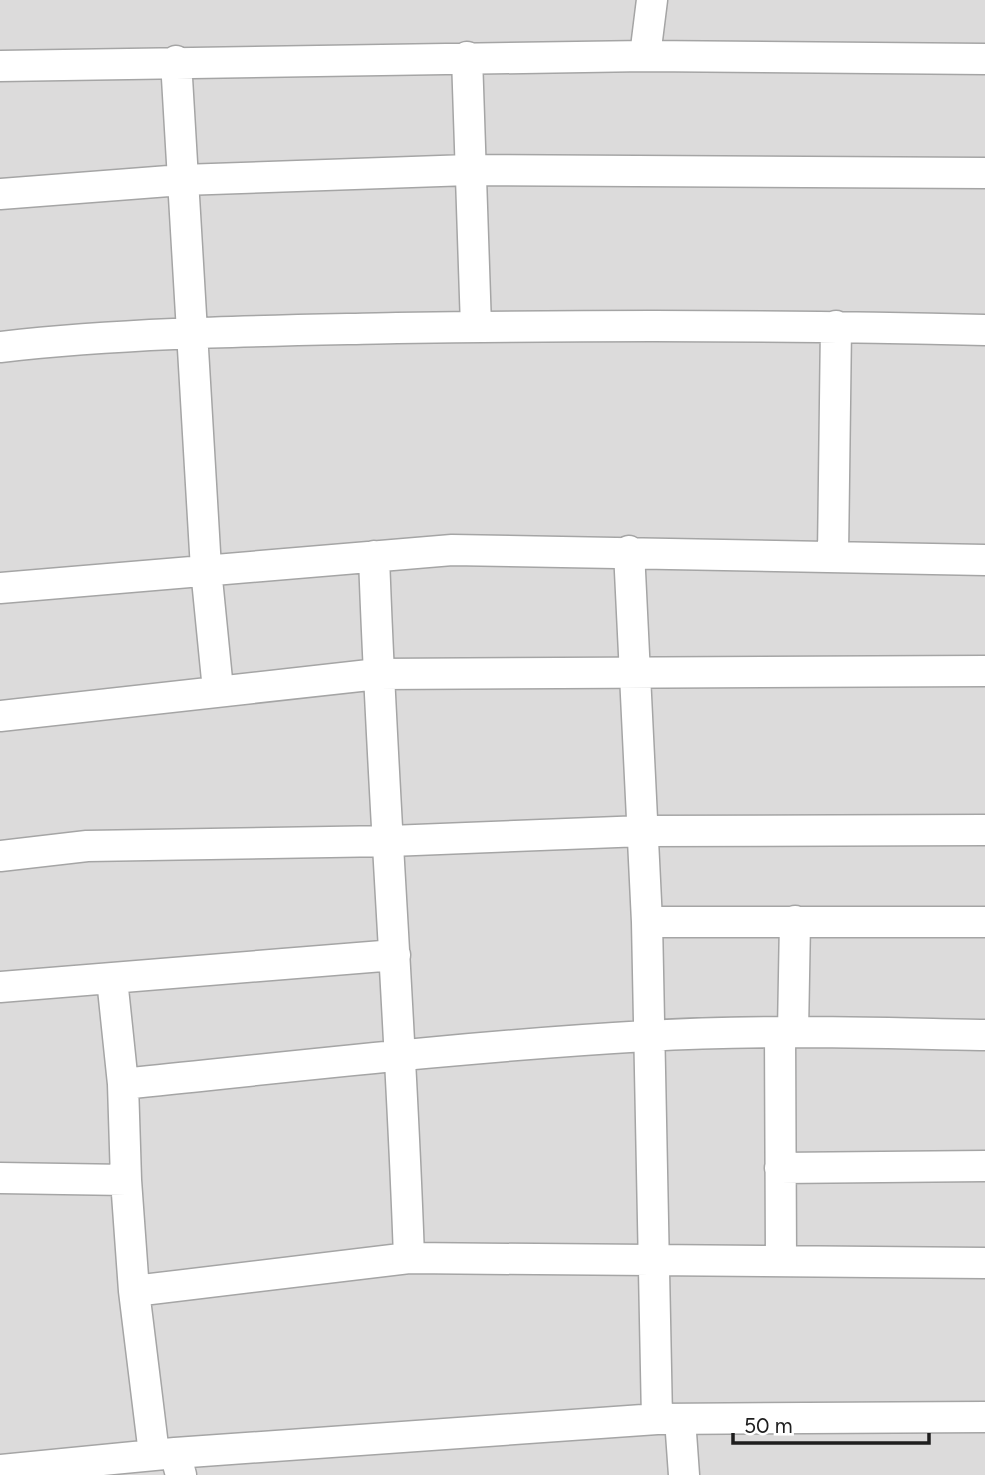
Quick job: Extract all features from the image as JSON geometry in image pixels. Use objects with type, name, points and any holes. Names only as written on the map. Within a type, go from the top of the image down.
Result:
[{"type":"street","points":[[645,56],[652,0]]},
{"type":"street","points":[[467,57],[476,327]]},
{"type":"street","points":[[0,66],[467,57],[985,59]]},
{"type":"street","points":[[176,61],[206,569],[218,690]]},
{"type":"street","points":[[0,194],[182,180],[469,170],[985,173]]},
{"type":"street","points":[[833,555],[836,326]]},
{"type":"street","points":[[0,347],[194,332],[476,327],[836,326],[985,330]]},
{"type":"street","points":[[0,588],[453,550],[629,551],[985,560]]},
{"type":"street","points":[[629,551],[637,672],[647,922],[647,1036],[655,1259],[668,1419],[684,1475]]},
{"type":"street","points":[[374,556],[378,674],[402,1055],[409,1258]]},
{"type":"street","points":[[0,716],[378,674],[985,671]]},
{"type":"street","points":[[0,856],[87,846],[390,841],[643,831],[985,830]]},
{"type":"street","points":[[781,1261],[780,1168],[795,921]]},
{"type":"street","points":[[647,922],[985,922]]},
{"type":"street","points":[[0,987],[395,955]]},
{"type":"street","points":[[112,979],[124,1084],[126,1180],[134,1291],[170,1461]]},
{"type":"street","points":[[124,1084],[402,1055],[647,1036],[787,1032],[985,1035]]},
{"type":"street","points":[[780,1168],[985,1166]]},
{"type":"street","points":[[0,1178],[126,1180]]},
{"type":"street","points":[[134,1291],[409,1258],[985,1263]]},
{"type":"street","points":[[0,1470],[170,1461],[668,1419],[985,1417]]},
{"type":"shaded area","points":[[0,0],[985,0],[985,1475],[0,1475]]}]
